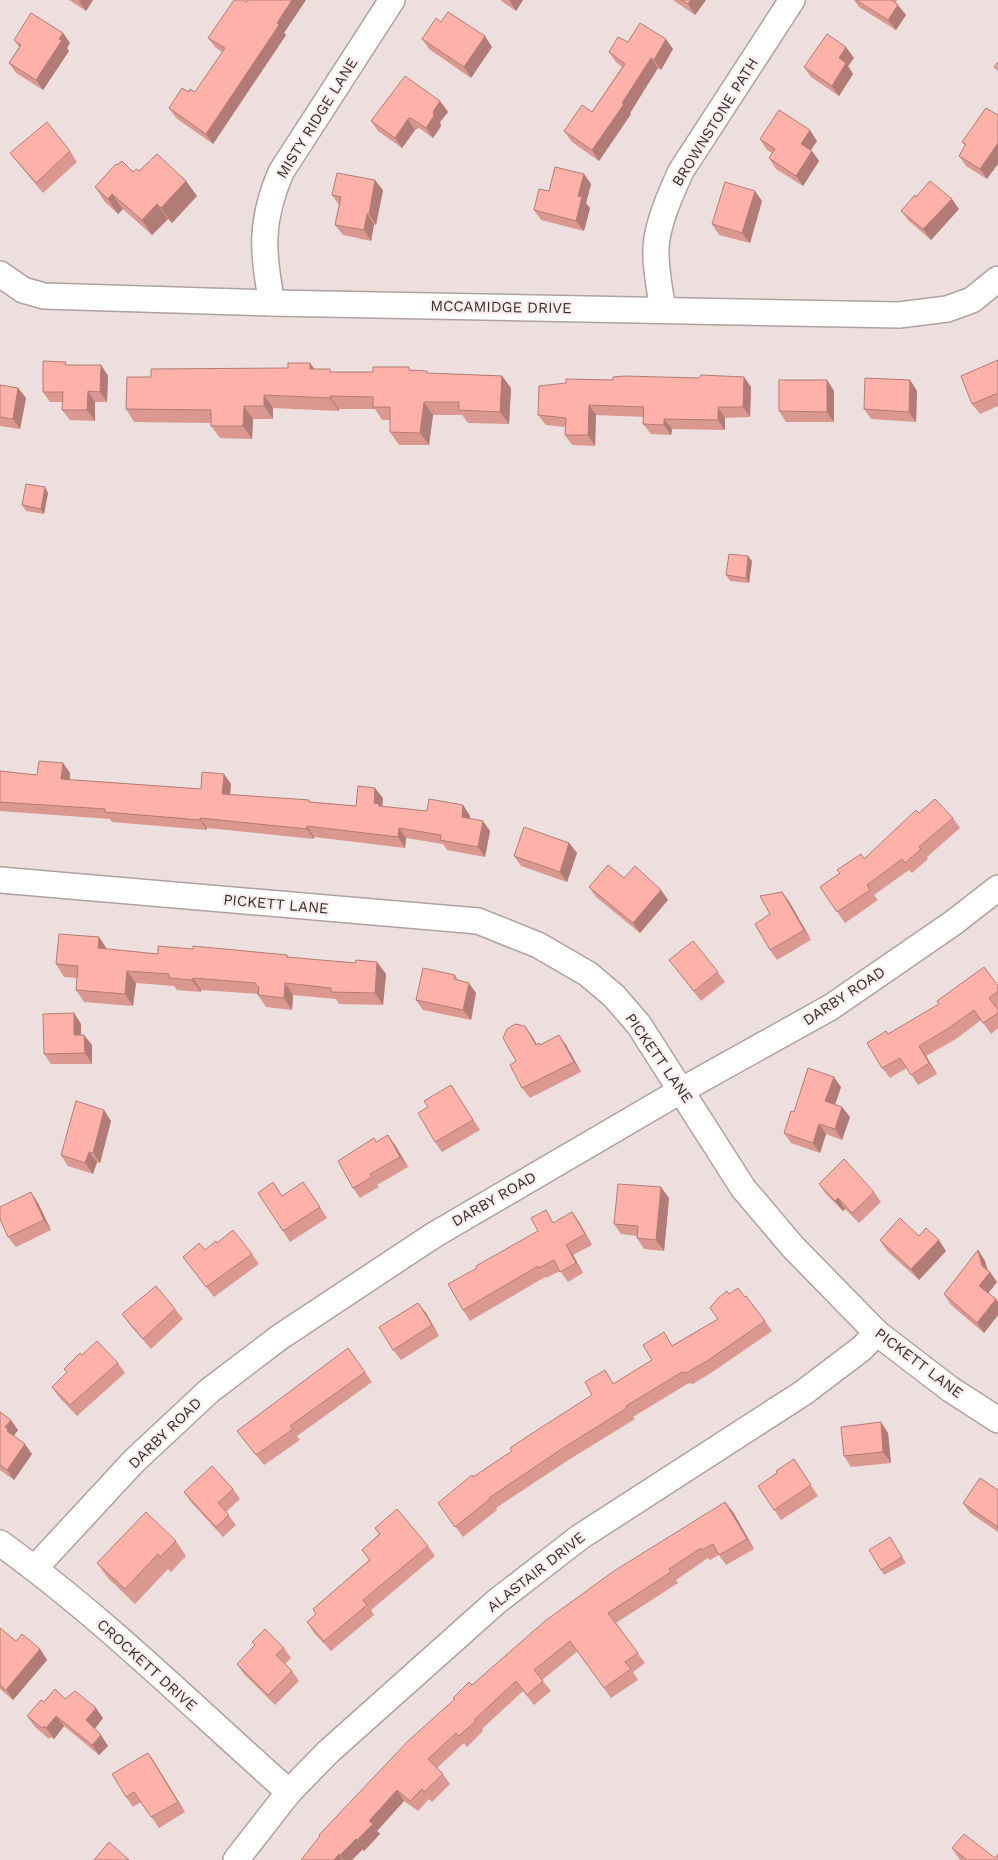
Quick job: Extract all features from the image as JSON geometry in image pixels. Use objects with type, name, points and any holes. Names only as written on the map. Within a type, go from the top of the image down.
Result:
[{"type":"street","name":"MISTY RIDGE LANE","points":[[272,303],[264,258],[265,227],[270,197],[281,172],[392,0]]},
{"type":"street","name":"BROWNSTONE PATH","points":[[663,310],[657,275],[656,247],[669,197],[681,170],[792,0]]},
{"type":"street","name":"MCCAMIDGE DRIVE","points":[[0,274],[22,290],[44,296],[272,303],[899,315],[947,310],[972,300],[998,279]]},
{"type":"street","name":"PICKETT LANE","points":[[0,880],[478,922],[538,945],[588,974],[614,996],[639,1024],[743,1188],[792,1246],[877,1333],[950,1389],[998,1420]]},
{"type":"street","name":"DARBY ROAD","points":[[35,1568],[134,1462],[209,1392],[280,1337],[434,1235],[682,1090],[830,1007],[953,923],[998,888]]},
{"type":"street","name":"ALASTAIR DRIVE","points":[[236,1860],[288,1792],[328,1752],[496,1602],[580,1537],[803,1393],[862,1349],[877,1333]]},
{"type":"street","name":"CROCKETT DRIVE","points":[[0,1543],[35,1568],[114,1635],[288,1792]]},
{"type":"building","points":[[234,0],[246,2],[247,0],[292,0],[277,23],[279,25],[206,134],[169,108],[182,88],[189,92],[190,89],[195,92],[225,48],[208,38]]},
{"type":"building","points":[[681,0],[691,0],[688,4]]},
{"type":"building","points":[[856,0],[892,0],[898,5],[888,20]]},
{"type":"building","points":[[448,12],[485,36],[464,67],[422,39],[436,18],[441,22]]},
{"type":"building","points":[[31,13],[63,33],[59,39],[62,40],[36,80],[9,63],[21,45],[14,40]]},
{"type":"building","points":[[640,23],[666,39],[654,60],[651,58],[622,103],[624,104],[592,150],[564,131],[582,105],[592,112],[625,64],[609,52],[618,37],[628,42]]},
{"type":"building","points":[[827,34],[846,47],[839,58],[846,63],[832,86],[804,67]]},
{"type":"building","points":[[998,62],[998,70],[994,67]]},
{"type":"building","points":[[405,76],[440,101],[433,112],[434,116],[426,128],[411,118],[408,119],[395,138],[371,121]]},
{"type":"building","points":[[986,108],[998,115],[998,143],[980,169],[959,156],[966,144],[962,142]]},
{"type":"building","points":[[779,110],[810,130],[801,144],[812,151],[796,176],[769,158],[775,149],[760,139]]},
{"type":"building","points":[[47,122],[70,151],[36,183],[10,153]]},
{"type":"building","points":[[157,154],[186,181],[161,208],[157,204],[142,220],[112,194],[108,199],[95,187],[116,164],[122,161],[133,172],[136,169],[139,171]]},
{"type":"building","points":[[555,167],[584,174],[578,196],[582,197],[576,221],[534,210],[539,189],[549,191]]},
{"type":"building","points":[[337,173],[375,180],[364,230],[335,225],[341,197],[332,195]]},
{"type":"building","points":[[930,181],[952,199],[923,229],[901,211]]},
{"type":"building","points":[[725,182],[755,191],[742,233],[712,224]]},
{"type":"building","points":[[998,360],[998,393],[972,404],[961,376]]},
{"type":"building","points":[[43,361],[66,362],[65,365],[101,365],[100,392],[88,391],[87,410],[62,410],[63,392],[43,392]]},
{"type":"building","points":[[288,363],[310,363],[310,369],[330,369],[330,372],[373,372],[373,367],[409,367],[409,370],[427,371],[427,373],[502,376],[500,412],[459,410],[459,402],[424,402],[420,433],[390,432],[390,407],[373,407],[373,397],[330,396],[330,398],[264,395],[264,406],[244,406],[243,426],[211,426],[211,410],[126,409],[127,377],[151,377],[151,369],[288,368]]},
{"type":"building","points":[[701,375],[744,377],[743,407],[718,407],[718,420],[664,419],[664,425],[643,424],[644,407],[589,405],[588,435],[565,435],[566,418],[538,415],[539,386],[566,383],[566,379],[613,380],[613,377],[625,376],[699,378]]},
{"type":"building","points":[[865,378],[910,380],[909,412],[864,409]]},
{"type":"building","points":[[779,380],[827,380],[827,412],[779,411]]},
{"type":"building","points":[[0,385],[18,388],[13,419],[0,417]]},
{"type":"building","points":[[26,484],[45,487],[41,509],[22,505]]},
{"type":"building","points":[[729,554],[748,556],[746,578],[726,575]]},
{"type":"building","points":[[39,761],[63,763],[61,779],[201,789],[202,772],[224,774],[222,794],[309,800],[309,802],[356,806],[358,786],[375,788],[374,803],[379,804],[379,806],[427,811],[429,799],[463,805],[462,817],[483,821],[478,847],[440,840],[441,835],[399,828],[398,837],[307,826],[307,829],[200,818],[200,820],[105,812],[105,809],[0,802],[0,771],[37,775]]},
{"type":"building","points":[[935,799],[953,818],[919,847],[921,849],[905,863],[902,859],[867,885],[870,890],[837,912],[820,887],[840,873],[837,870],[861,854],[864,859],[916,810],[919,813]]},
{"type":"building","points":[[524,827],[569,843],[560,872],[514,856]]},
{"type":"building","points":[[608,865],[624,878],[635,866],[661,890],[633,923],[589,887]]},
{"type":"building","points":[[782,892],[804,930],[770,950],[755,924],[770,914],[760,896]]},
{"type":"building","points":[[59,934],[99,937],[98,948],[158,954],[158,946],[193,949],[193,946],[355,963],[356,960],[377,962],[375,993],[331,992],[331,988],[285,983],[284,998],[258,995],[259,987],[256,986],[256,983],[169,978],[169,974],[127,971],[125,994],[76,990],[78,966],[56,964]]},
{"type":"building","points":[[693,941],[718,972],[694,991],[669,960]]},
{"type":"building","points":[[984,967],[998,986],[998,991],[989,998],[998,1010],[998,1013],[983,1023],[974,1010],[919,1046],[929,1063],[911,1075],[900,1058],[882,1068],[867,1043],[886,1031],[888,1034],[939,1004],[937,1001]]},
{"type":"building","points":[[423,968],[455,975],[454,979],[469,983],[463,1010],[416,1000]]},
{"type":"building","points":[[74,1013],[74,1035],[84,1035],[85,1053],[44,1054],[43,1014]]},
{"type":"building","points":[[515,1024],[525,1026],[536,1045],[539,1043],[540,1045],[559,1035],[574,1062],[522,1088],[510,1065],[516,1061],[503,1038],[507,1029]]},
{"type":"building","points":[[808,1068],[834,1077],[825,1101],[842,1107],[835,1129],[819,1124],[813,1143],[784,1133],[791,1111],[794,1112]]},
{"type":"building","points":[[451,1085],[473,1120],[435,1142],[418,1113],[428,1107],[424,1101]]},
{"type":"building","points":[[76,1101],[104,1110],[93,1153],[89,1152],[85,1163],[61,1155]]},
{"type":"building","points":[[388,1135],[400,1157],[370,1174],[372,1177],[353,1188],[338,1161],[374,1138],[376,1142]]},
{"type":"building","points":[[844,1159],[874,1192],[852,1213],[838,1198],[835,1201],[819,1184]]},
{"type":"building","points":[[273,1182],[282,1196],[303,1182],[320,1207],[283,1231],[258,1193]]},
{"type":"building","points":[[618,1184],[661,1187],[656,1240],[637,1238],[638,1226],[614,1224]]},
{"type":"building","points":[[31,1192],[44,1220],[8,1237],[0,1219],[0,1207]]},
{"type":"building","points":[[546,1210],[553,1223],[572,1212],[585,1234],[566,1245],[576,1263],[560,1272],[554,1260],[539,1268],[538,1266],[463,1310],[448,1284],[538,1231],[531,1218]]},
{"type":"building","points":[[900,1218],[919,1236],[926,1228],[939,1240],[911,1269],[880,1240]]},
{"type":"building","points":[[233,1230],[252,1254],[206,1287],[183,1257],[199,1243],[205,1250]]},
{"type":"building","points":[[978,1250],[982,1266],[990,1272],[979,1286],[996,1299],[977,1323],[944,1294]]},
{"type":"building","points":[[156,1286],[175,1309],[143,1339],[122,1314]]},
{"type":"building","points":[[738,1288],[765,1321],[707,1361],[686,1373],[682,1372],[626,1406],[627,1408],[489,1498],[455,1527],[438,1503],[472,1475],[473,1477],[512,1451],[510,1448],[592,1395],[585,1382],[605,1370],[613,1384],[652,1360],[643,1345],[664,1332],[672,1346],[718,1319],[710,1308],[727,1291],[729,1294]]},
{"type":"building","points":[[418,1303],[432,1325],[393,1350],[379,1327]]},
{"type":"building","points":[[97,1341],[118,1363],[70,1405],[52,1387],[67,1372],[64,1369],[80,1353],[82,1355]]},
{"type":"building","points":[[348,1348],[365,1372],[290,1426],[293,1429],[256,1455],[237,1431]]},
{"type":"building","points":[[0,1412],[11,1420],[5,1427],[8,1429],[7,1431],[25,1444],[7,1470],[0,1465]]},
{"type":"building","points":[[881,1422],[883,1452],[844,1456],[841,1427]]},
{"type":"building","points":[[794,1459],[811,1485],[774,1510],[758,1486]]},
{"type":"building","points":[[212,1466],[233,1489],[218,1503],[229,1515],[216,1527],[184,1492]]},
{"type":"building","points":[[980,1478],[998,1490],[998,1527],[963,1503]]},
{"type":"building","points":[[725,1502],[747,1539],[719,1555],[713,1544],[702,1550],[701,1548],[669,1569],[671,1572],[608,1613],[638,1653],[625,1662],[631,1669],[604,1688],[570,1641],[534,1670],[543,1681],[527,1695],[516,1681],[474,1720],[476,1721],[459,1736],[456,1733],[428,1759],[443,1774],[424,1792],[422,1789],[410,1801],[397,1790],[369,1821],[373,1824],[334,1860],[301,1860],[319,1835],[409,1740],[455,1699],[453,1698],[469,1682],[472,1685],[545,1621],[614,1571]]},
{"type":"building","points":[[397,1509],[428,1546],[363,1600],[367,1605],[324,1641],[307,1622],[316,1614],[313,1609],[370,1560],[362,1550],[380,1534],[375,1528]]},
{"type":"building","points":[[146,1512],[176,1541],[160,1557],[158,1554],[125,1589],[97,1563]]},
{"type":"building","points":[[890,1537],[902,1557],[881,1570],[869,1550]]},
{"type":"building","points":[[0,1628],[16,1641],[22,1634],[40,1649],[6,1690],[0,1685]]},
{"type":"building","points":[[265,1629],[284,1648],[276,1655],[292,1671],[268,1695],[237,1664],[255,1645],[252,1642]]},
{"type":"building","points":[[55,1689],[65,1699],[75,1691],[96,1708],[86,1720],[101,1735],[92,1745],[56,1716],[46,1728],[44,1726],[42,1728],[27,1716],[41,1700],[44,1702]]},
{"type":"building","points":[[148,1753],[178,1802],[151,1817],[134,1792],[126,1797],[112,1774]]},
{"type":"building","points":[[964,1834],[995,1858],[998,1854],[998,1860],[967,1860],[952,1848]]},
{"type":"building","points":[[109,1842],[129,1860],[94,1860]]}]
